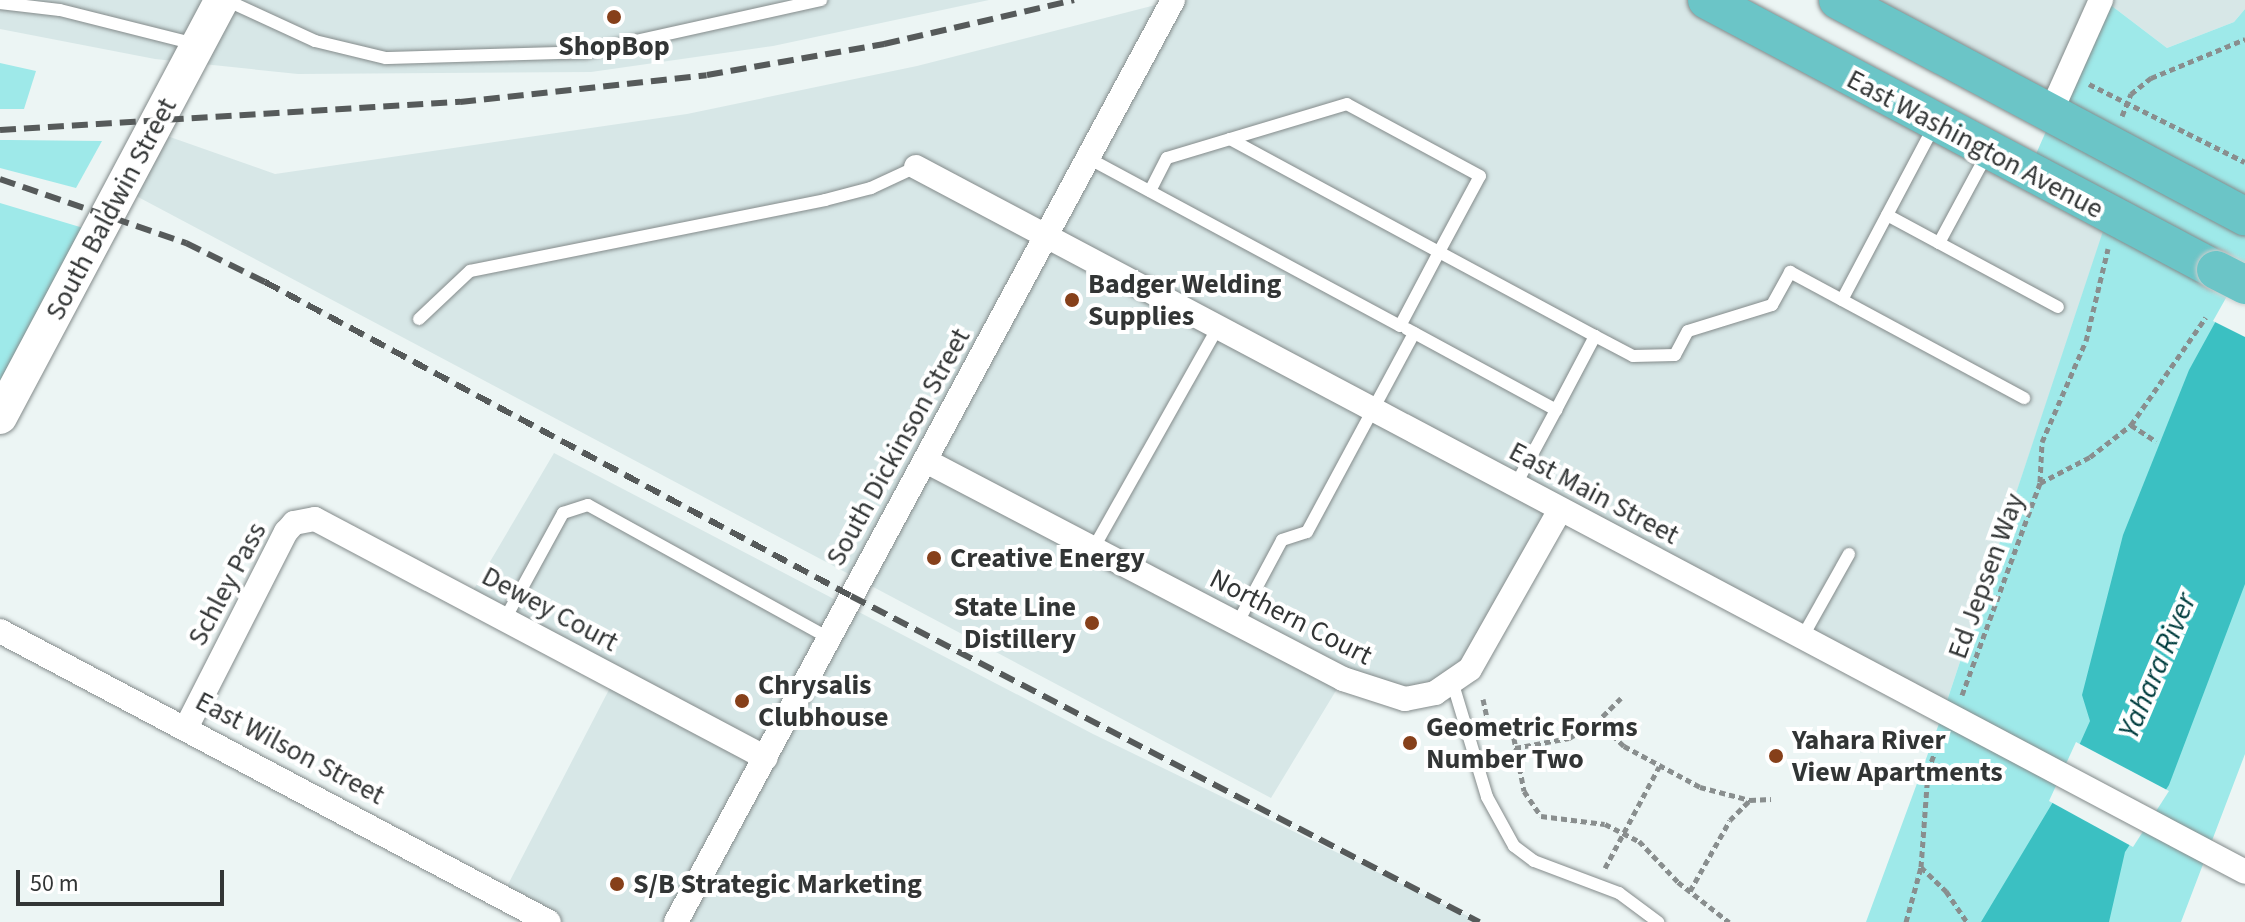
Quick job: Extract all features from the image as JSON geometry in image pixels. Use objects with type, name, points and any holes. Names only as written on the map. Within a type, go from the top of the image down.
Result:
[{"type":"main road","name":"East Washington Avenue","points":[[1707,0],[2230,278]]},
{"type":"main road","points":[[1838,0],[2245,216]]},
{"type":"street","name":"South Baldwin Street","points":[[0,417],[224,0]]},
{"type":"street","name":"South Dickinson Street","points":[[676,922],[1173,0]]},
{"type":"street","points":[[2050,114],[2101,0]]},
{"type":"street","name":"East Main Street","points":[[916,167],[1560,510],[2164,825],[2245,872]]},
{"type":"street","name":"Northern Court","points":[[926,461],[1376,694],[1405,699],[1435,693],[1470,669],[1560,510]]},
{"type":"street","name":"Dewey Court","points":[[304,519],[325,523],[766,758]]},
{"type":"street","name":"Schley Pass","points":[[187,726],[286,532],[304,519]]},
{"type":"street","name":"East Wilson Street","points":[[0,631],[187,726],[549,922]]},
{"type":"lane","points":[[224,0],[315,41],[386,58],[586,52],[821,0]]},
{"type":"lane","points":[[0,3],[60,10],[198,45]]},
{"type":"lane","points":[[1150,191],[1167,158],[1347,104],[1480,176],[1400,326]]},
{"type":"lane","points":[[1842,300],[1936,123]]},
{"type":"lane","points":[[1230,139],[1633,356],[1675,355],[1688,331],[1772,305],[1790,272],[2024,398]]},
{"type":"lane","points":[[1939,243],[1988,151]]},
{"type":"lane","points":[[1088,158],[1556,410]]},
{"type":"lane","points":[[419,319],[470,271],[825,200],[871,188],[916,167]]},
{"type":"lane","points":[[1887,215],[2058,307]]},
{"type":"lane","points":[[1093,549],[1218,327]]},
{"type":"lane","points":[[1237,624],[1282,540],[1307,532],[1414,333]]},
{"type":"lane","points":[[1515,486],[1595,336]]},
{"type":"lane","points":[[505,619],[563,513],[588,505],[829,638]]},
{"type":"lane","points":[[1803,636],[1849,554]]},
{"type":"lane","points":[[1452,681],[1487,797],[1514,846],[1534,861],[1598,883],[1658,922]]},
{"type":"path","points":[[2109,146],[2131,94],[2151,78],[2245,39]]},
{"type":"path","points":[[2092,85],[2126,105],[2245,162]]},
{"type":"path","points":[[2040,483],[2042,442],[2074,377],[2120,221]]},
{"type":"path","name":"Ed Jepsen Way","points":[[1968,682],[2040,483],[2090,457],[2131,425],[2206,317]]},
{"type":"path","points":[[2131,425],[2156,441]]},
{"type":"path","points":[[1515,748],[1569,738],[1598,721],[1621,698]]},
{"type":"path","points":[[1483,699],[1490,733],[1512,728],[1528,802],[1541,816],[1605,824],[1623,832],[1651,851],[1690,891],[1729,922]]},
{"type":"path","points":[[1598,721],[1659,767],[1700,787],[1750,800],[1771,799]]},
{"type":"path","points":[[1906,922],[1921,867],[1928,771],[1936,746]]},
{"type":"path","points":[[1598,883],[1659,767]]},
{"type":"path","points":[[1690,891],[1720,832],[1750,800]]},
{"type":"path","points":[[1921,867],[1946,891],[1967,922]]},
{"type":"shaded area","points":[[0,0],[989,0],[773,46],[591,72],[298,74],[155,59],[0,29]]},
{"type":"shaded area","points":[[1175,0],[1707,0],[2109,215],[1944,710],[1560,510],[1470,669],[1435,693],[1343,679],[1271,798],[123,189],[153,131],[275,174],[687,114],[917,66]]},
{"type":"shaded area","points":[[1838,0],[2101,0],[2050,114]]},
{"type":"shaded area","points":[[2104,0],[2245,0],[2245,9],[2234,22],[2167,48]]},
{"type":"shaded area","points":[[2104,0],[2167,48],[2234,22],[2245,9],[2245,754],[2181,922],[1866,922],[1944,710],[2108,216],[2028,172]]},
{"type":"shaded area","points":[[0,63],[36,71],[24,109],[0,109]]},
{"type":"shaded area","points":[[0,140],[102,141],[76,188],[0,168]]},
{"type":"shaded area","points":[[0,203],[100,233],[0,417]]},
{"type":"shaded area","points":[[554,453],[1093,734],[1480,922],[549,922],[502,896],[615,678],[468,599]]},
{"type":"water","name":"Yahara River","points":[[2245,268],[2245,584],[2169,785],[2125,852],[2109,922],[1981,922],[2056,797],[2090,721],[2082,695],[2123,535],[2189,370]]},
{"type":"pier","points":[[2245,264],[2245,337],[2213,321]]},
{"type":"pier","points":[[2076,742],[2169,791],[2133,847],[2049,801]]},
{"type":"railway","points":[[0,130],[460,102],[707,75],[884,44],[1074,0]]},
{"type":"railway","points":[[0,179],[186,243],[265,282],[851,596],[1479,922]]},
{"type":"place","name":"ShopBop","points":[[614,17]]},
{"type":"place","name":"Badger Welding Supplies","points":[[1072,300]]},
{"type":"place","name":"Creative Energy","points":[[934,558]]},
{"type":"place","name":"State Line Distillery","points":[[1092,623]]},
{"type":"place","name":"Chrysalis Clubhouse","points":[[742,701]]},
{"type":"place","name":"Geometric Forms Number Two","points":[[1410,743]]},
{"type":"place","name":"Yahara River View Apartments","points":[[1776,756]]},
{"type":"place","name":"S/B Strategic Marketing","points":[[617,884]]}]
